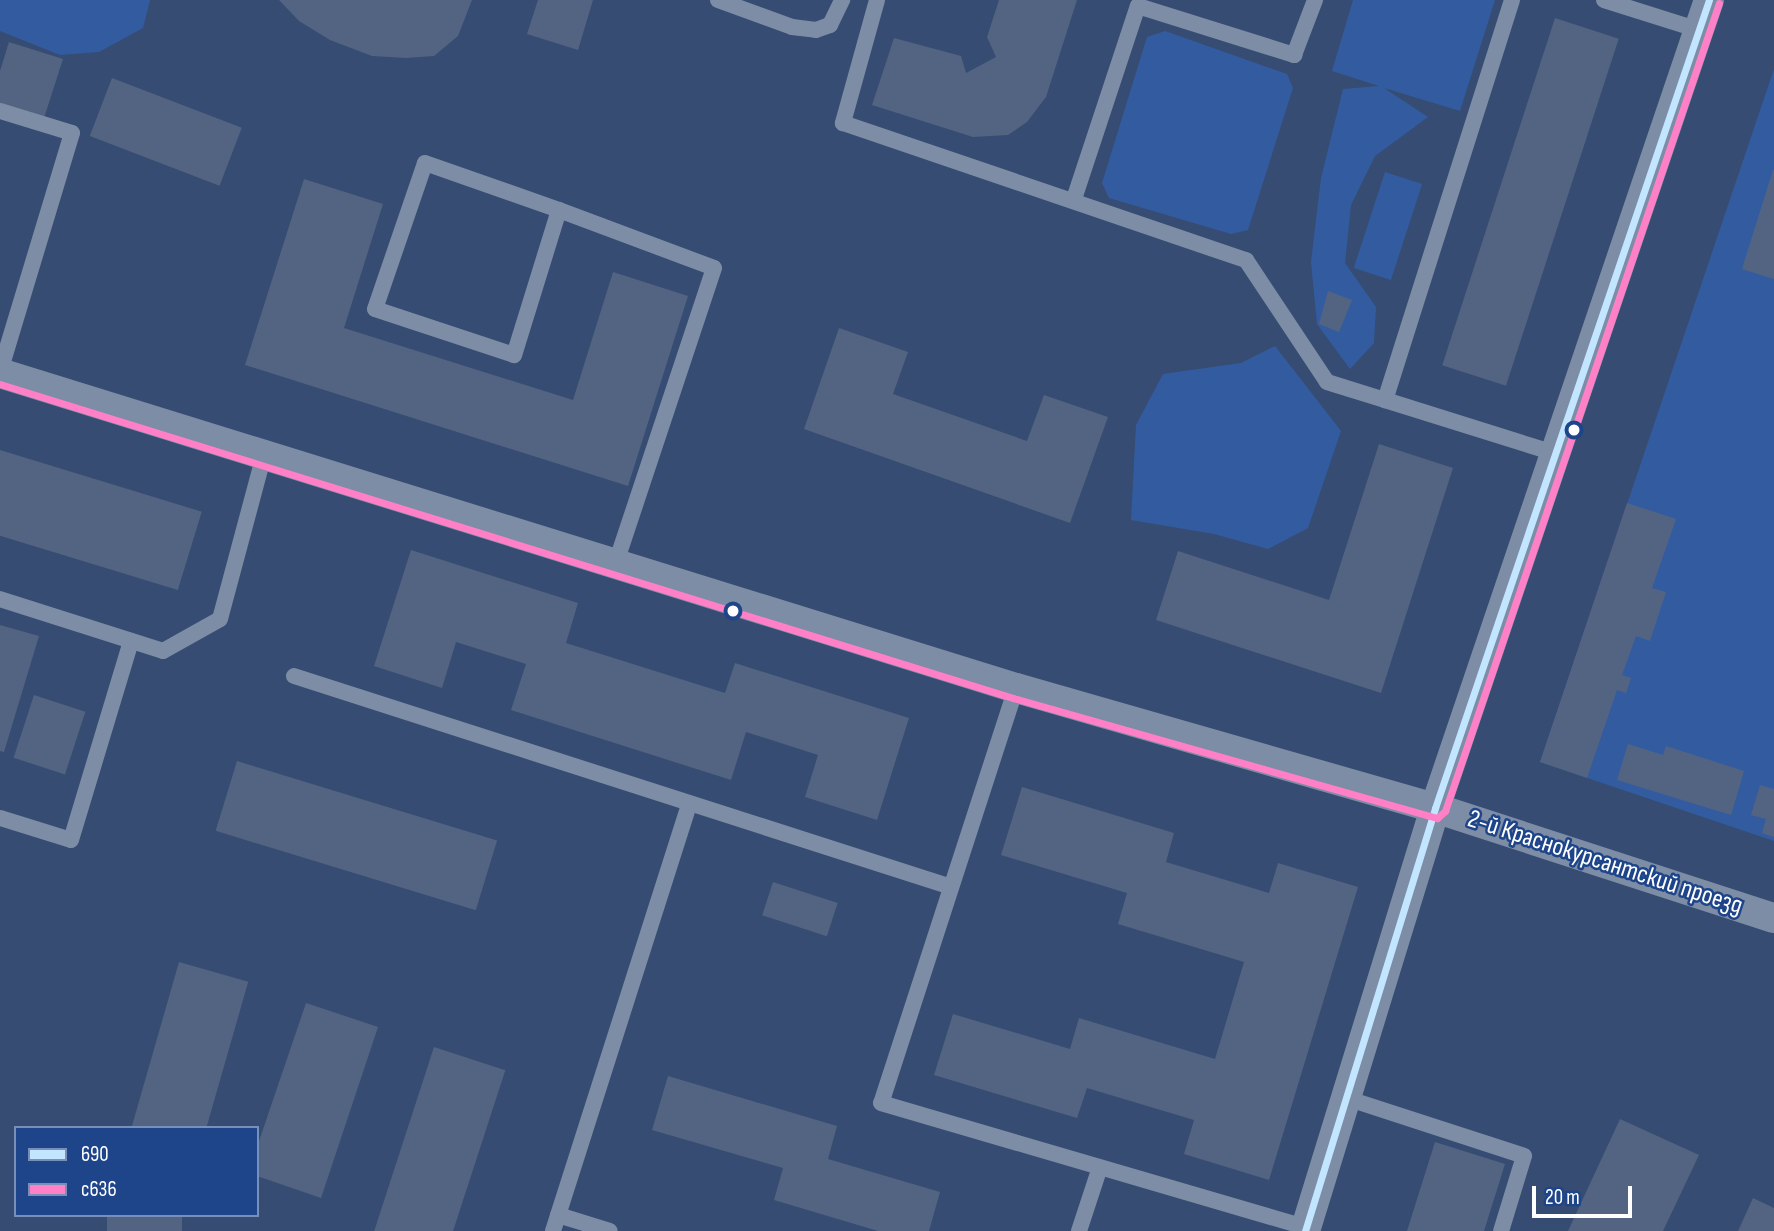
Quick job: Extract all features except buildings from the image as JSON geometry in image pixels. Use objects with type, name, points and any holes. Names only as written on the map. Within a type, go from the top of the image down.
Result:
[{"type":"street","points":[[1306,1229],[1435,808],[1709,0]]},
{"type":"street","name":"2-й Краснокурсантский проезд","points":[[0,372],[1016,688],[1435,808],[1774,918]]},
{"type":"lane","points":[[718,0],[792,27],[816,30],[831,25],[842,0]]},
{"type":"lane","points":[[877,0],[843,123],[1074,199],[1246,260],[1327,382],[1554,453]]},
{"type":"lane","points":[[1074,199],[1138,6],[1294,55],[1315,0]]},
{"type":"lane","points":[[1385,400],[1512,0]]},
{"type":"lane","points":[[1604,0],[1699,30]]},
{"type":"lane","points":[[0,111],[72,133],[0,372]]},
{"type":"lane","points":[[559,210],[514,355],[375,309],[425,163],[559,210],[713,268],[615,565]]},
{"type":"lane","points":[[0,599],[163,651],[219,619],[264,456]]},
{"type":"lane","points":[[0,818],[71,840],[131,641]]},
{"type":"lane","points":[[294,676],[951,887]]},
{"type":"lane","points":[[1016,688],[881,1104],[1306,1229]]},
{"type":"lane","points":[[553,1231],[690,803]]},
{"type":"lane","points":[[1346,1098],[1524,1156],[1501,1231]]},
{"type":"lane","points":[[1079,1231],[1100,1167]]},
{"type":"lane","points":[[558,1215],[610,1231]]},
{"type":"shaded area","points":[[0,0],[150,0],[143,28],[99,52],[60,55],[0,31]]},
{"type":"shaded area","points":[[1353,0],[1495,0],[1460,111],[1384,88],[1428,117],[1375,156],[1351,205],[1345,263],[1376,307],[1374,343],[1350,369],[1317,324],[1311,262],[1321,178],[1343,89],[1379,86],[1332,71]]},
{"type":"shaded area","points":[[1165,31],[1287,74],[1293,88],[1248,230],[1231,234],[1109,198],[1102,183],[1147,37]]},
{"type":"shaded area","points":[[1774,69],[1774,841],[1540,762]]},
{"type":"shaded area","points":[[1385,172],[1422,184],[1391,280],[1354,268]]},
{"type":"shaded area","points":[[1275,346],[1341,431],[1308,528],[1268,549],[1214,534],[1131,520],[1136,425],[1163,374],[1241,363]]},
{"type":"transit line","name":"690","points":[[1305,1231],[1435,808],[1709,0]]},
{"type":"transit line","name":"с636","points":[[0,384],[1013,698],[1437,818],[1445,811],[1719,3]]}]
